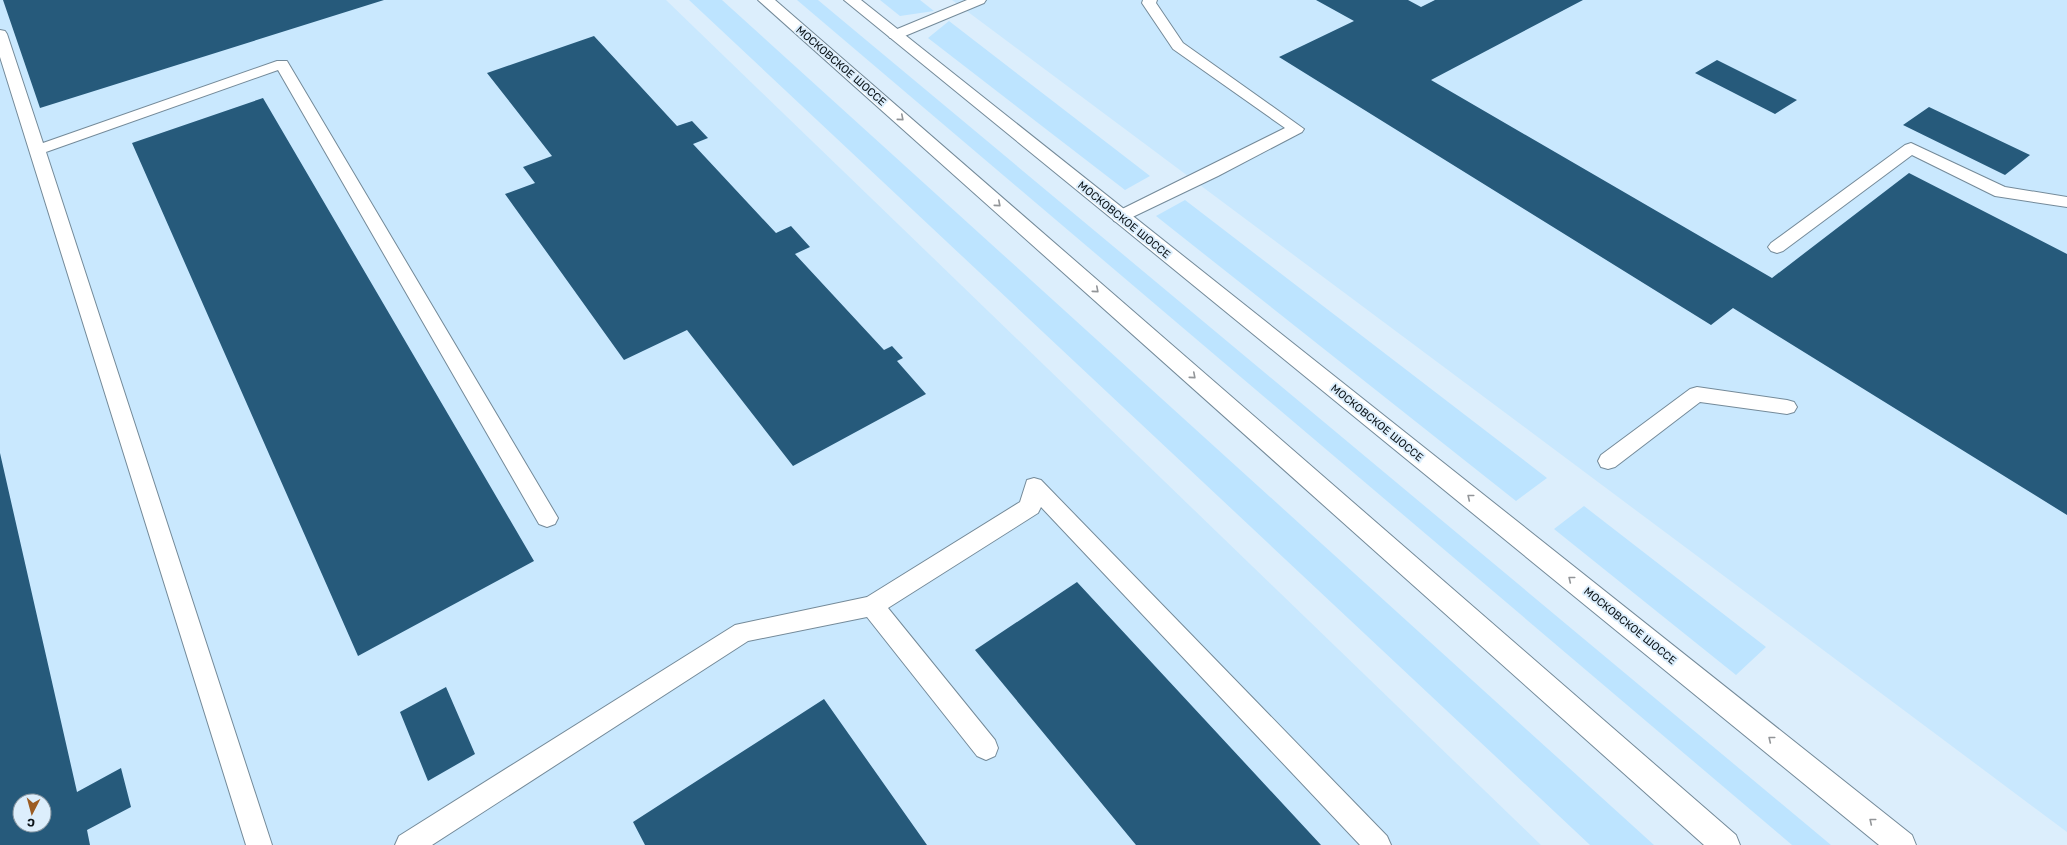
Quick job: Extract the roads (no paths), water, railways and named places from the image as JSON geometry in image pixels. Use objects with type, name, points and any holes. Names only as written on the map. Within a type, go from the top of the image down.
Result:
[{"type":"main road","name":"МОСКОВСКОЕ ШОССЕ","points":[[766,0],[1726,845]]},
{"type":"main road","name":"МОСКОВСКОЕ ШОССЕ","points":[[852,0],[1902,845]]},
{"type":"lane","points":[[895,35],[979,0]]},
{"type":"lane","points":[[1120,217],[1296,129],[1178,46],[1149,3],[1150,0]]},
{"type":"lane","points":[[0,34],[259,845]]},
{"type":"lane","points":[[37,150],[282,64],[547,518]]},
{"type":"lane","points":[[1778,247],[1912,148],[2001,192],[2067,202]]},
{"type":"lane","points":[[1608,461],[1697,394],[1787,407]]},
{"type":"lane","points":[[408,845],[743,632],[872,606],[1030,507],[1034,486],[1378,845]]},
{"type":"lane","points":[[872,606],[986,748]]}]
